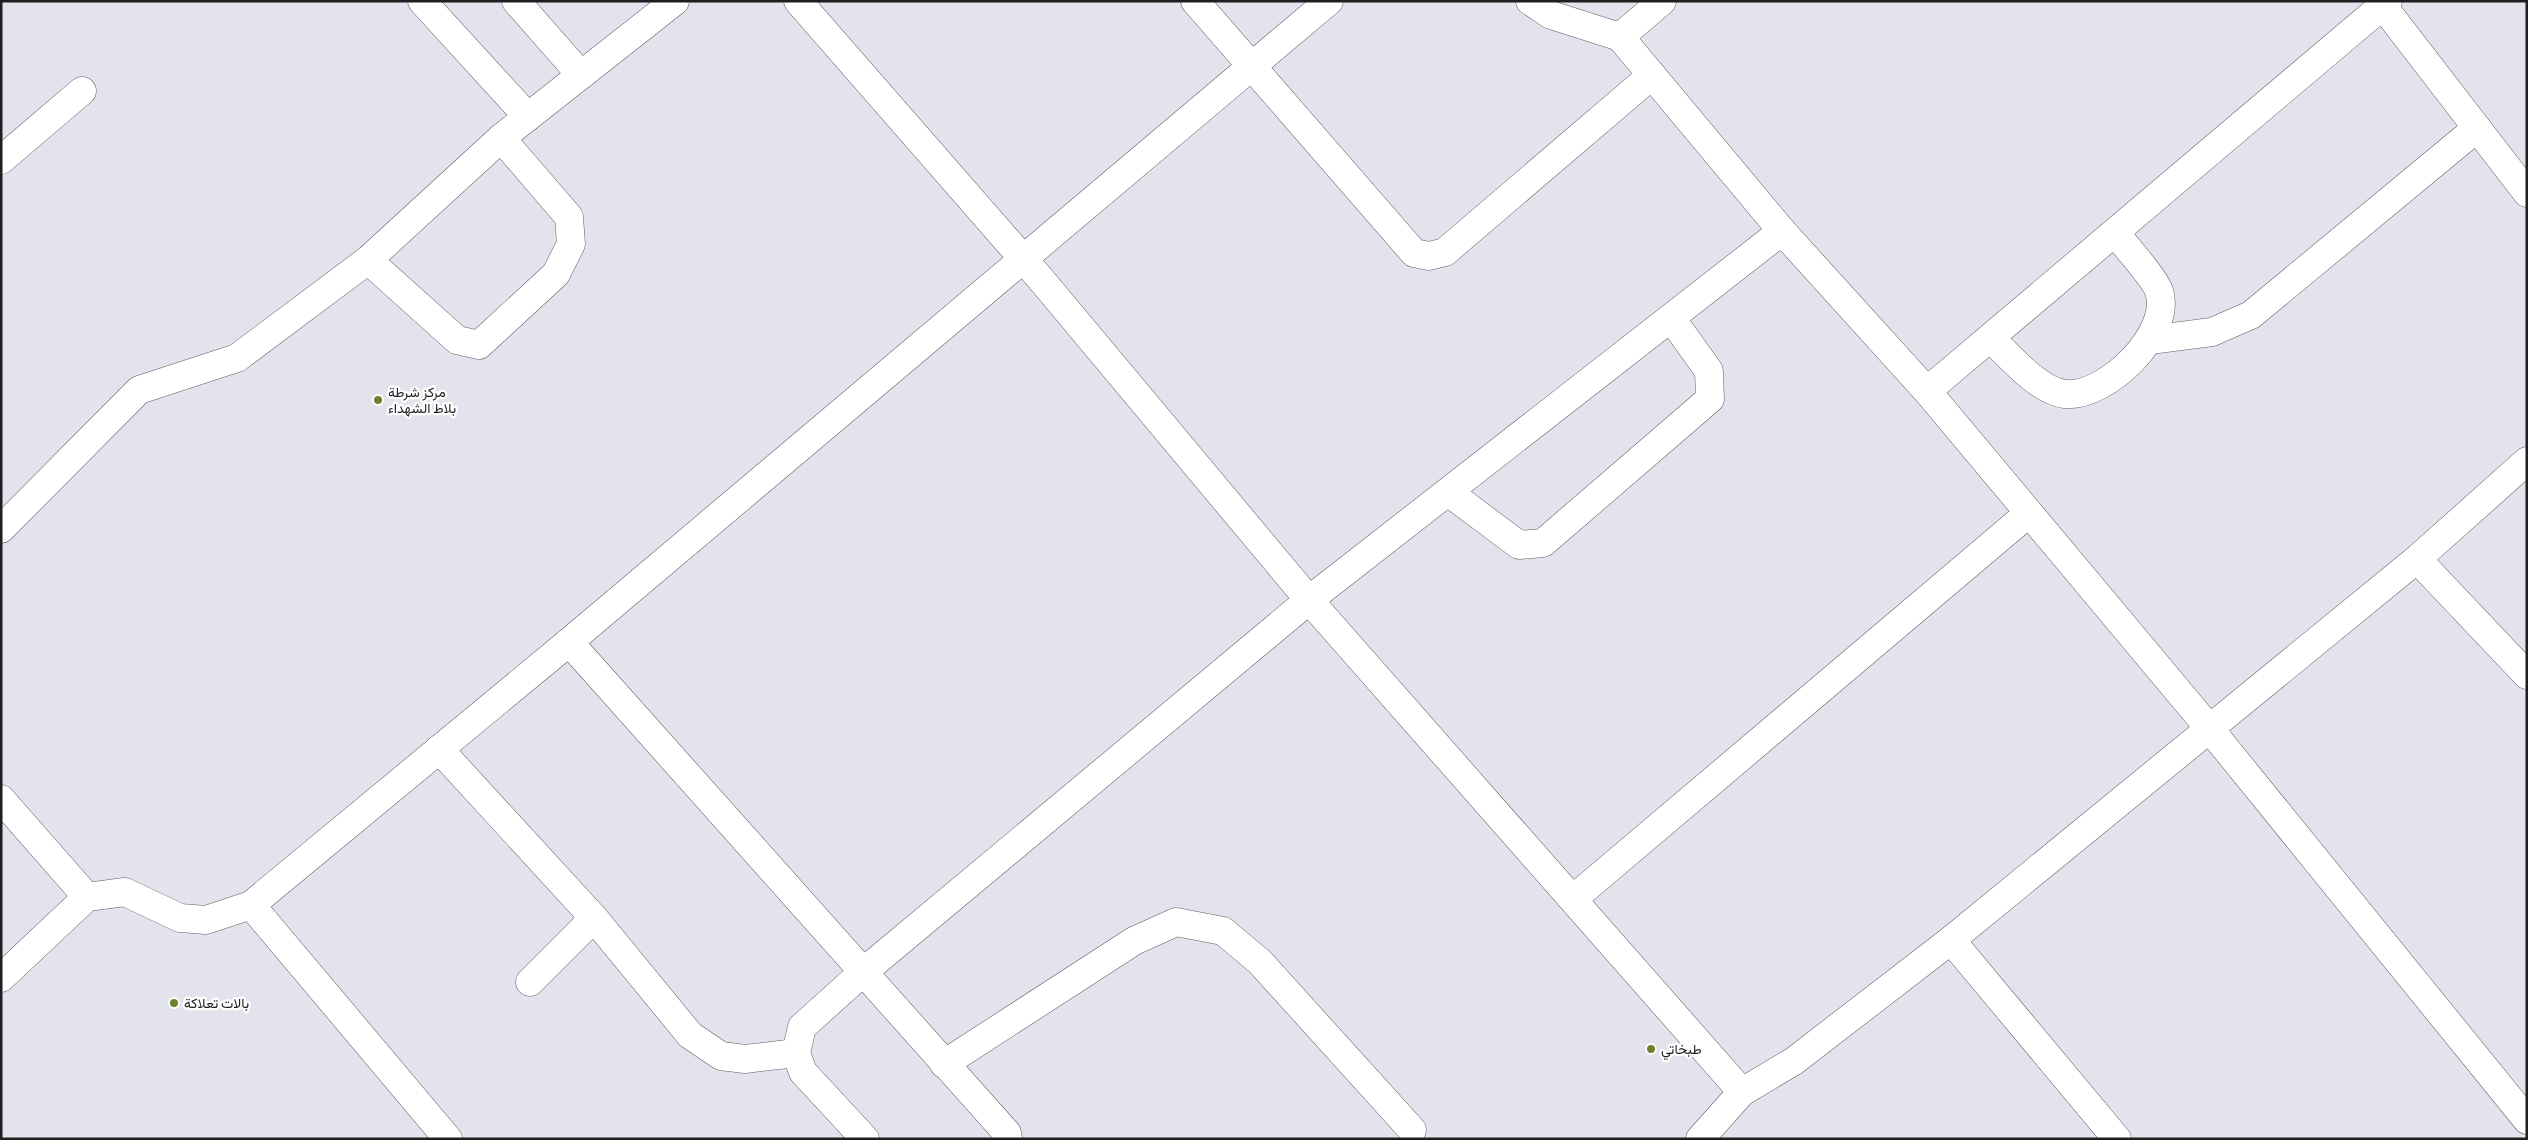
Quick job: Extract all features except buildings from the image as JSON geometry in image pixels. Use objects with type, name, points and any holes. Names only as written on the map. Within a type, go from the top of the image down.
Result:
[{"type":"street","points":[[422,1],[528,117]]},
{"type":"street","points":[[516,1],[581,75]]},
{"type":"street","points":[[1,529],[139,390],[237,358],[368,260],[501,138],[675,1]]},
{"type":"street","points":[[798,1],[1023,259],[1309,600],[1742,1092]]},
{"type":"street","points":[[1195,1],[1251,68],[1414,254],[1428,256],[1445,252],[1652,75]]},
{"type":"street","points":[[1,978],[87,897],[125,892],[180,918],[206,920],[251,905],[569,642],[1329,1]]},
{"type":"street","points":[[1530,1],[1551,16],[1620,37],[1782,231],[1927,391],[2209,728],[2527,1120]]},
{"type":"street","points":[[1620,37],[1662,1]]},
{"type":"street","points":[[1927,391],[2384,3],[2527,193]]},
{"type":"street","points":[[1,160],[82,91]]},
{"type":"street","points":[[2150,340],[2212,332],[2251,314],[2477,128]]},
{"type":"street","points":[[368,260],[457,340],[479,345],[556,274],[571,244],[569,217],[501,138]]},
{"type":"street","points":[[865,1139],[803,1072],[796,1053],[802,1027],[862,973],[1309,600],[1782,231]]},
{"type":"street","points":[[1990,338],[2042,386],[2064,394],[2083,393],[2107,383],[2150,340],[2161,316],[2158,290],[2115,233]]},
{"type":"street","points":[[1448,492],[1519,545],[1543,544],[1710,399],[1709,371],[1671,318]]},
{"type":"street","points":[[1700,1139],[1742,1092],[1794,1061],[1951,940],[2417,559],[2527,462]]},
{"type":"street","points":[[1573,899],[2029,513]]},
{"type":"street","points":[[2417,559],[2527,675]]},
{"type":"street","points":[[569,642],[862,973],[1013,1137]]},
{"type":"street","points":[[439,749],[594,918],[690,1035],[721,1056],[745,1059],[796,1053]]},
{"type":"street","points":[[1,799],[87,897]]},
{"type":"street","points":[[251,905],[448,1139]]},
{"type":"street","points":[[530,982],[594,918]]},
{"type":"street","points":[[944,1064],[1134,941],[1176,922],[1223,930],[1260,962],[1412,1130]]},
{"type":"street","points":[[1951,940],[2117,1139]]},
{"type":"place","name":"مركز شرطة بلاط الشهداء","points":[[378,400]]},
{"type":"place","name":"بالات تعلاكة","points":[[174,1003]]},
{"type":"place","name":"طبخاتي","points":[[1651,1049]]}]
